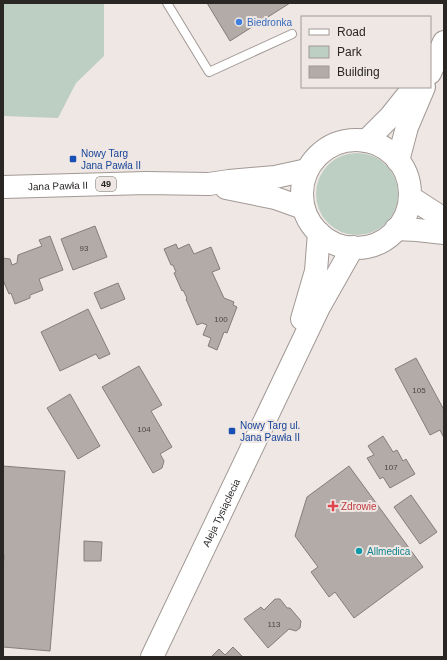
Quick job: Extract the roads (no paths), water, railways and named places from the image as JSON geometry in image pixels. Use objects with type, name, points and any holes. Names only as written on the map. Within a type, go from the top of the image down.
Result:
[{"type":"main road","points":[[366,140],[390,117],[413,88]]},
{"type":"main road","points":[[398,161],[407,127],[424,88]]},
{"type":"main road","points":[[348,140],[366,140],[384,147],[398,161],[406,174],[410,197],[406,214],[396,229],[381,241],[362,247],[345,247],[331,242],[319,233],[309,222],[303,208],[302,184],[307,170],[318,155],[332,145],[348,140]]},
{"type":"main road","name":"Jana Pawła II","points":[[3,187],[138,183],[209,184],[275,177],[307,170]]},
{"type":"main road","name":"Jana Pawła II","points":[[209,184],[275,198],[303,208]]},
{"type":"main road","points":[[410,197],[444,220]]},
{"type":"main road","points":[[396,229],[444,233]]},
{"type":"main road","name":"Aleja Tysiąclecia","points":[[289,369],[316,270],[319,233]]},
{"type":"main road","name":"Aleja Tysiąclecia","points":[[152,657],[319,306],[352,247]]},
{"type":"lane","points":[[167,3],[209,72],[292,34]]},
{"type":"place","name":"Biedronka","points":[[239,22]]},
{"type":"place","name":"Nowy Targ Jana Pawła II","points":[[73,159]]},
{"type":"place","name":"Nowy Targ ul. Jana Pawła II","points":[[232,431]]},
{"type":"place","name":"Zdrowie","points":[[333,506]]},
{"type":"place","name":"Allmedica","points":[[359,551]]}]
